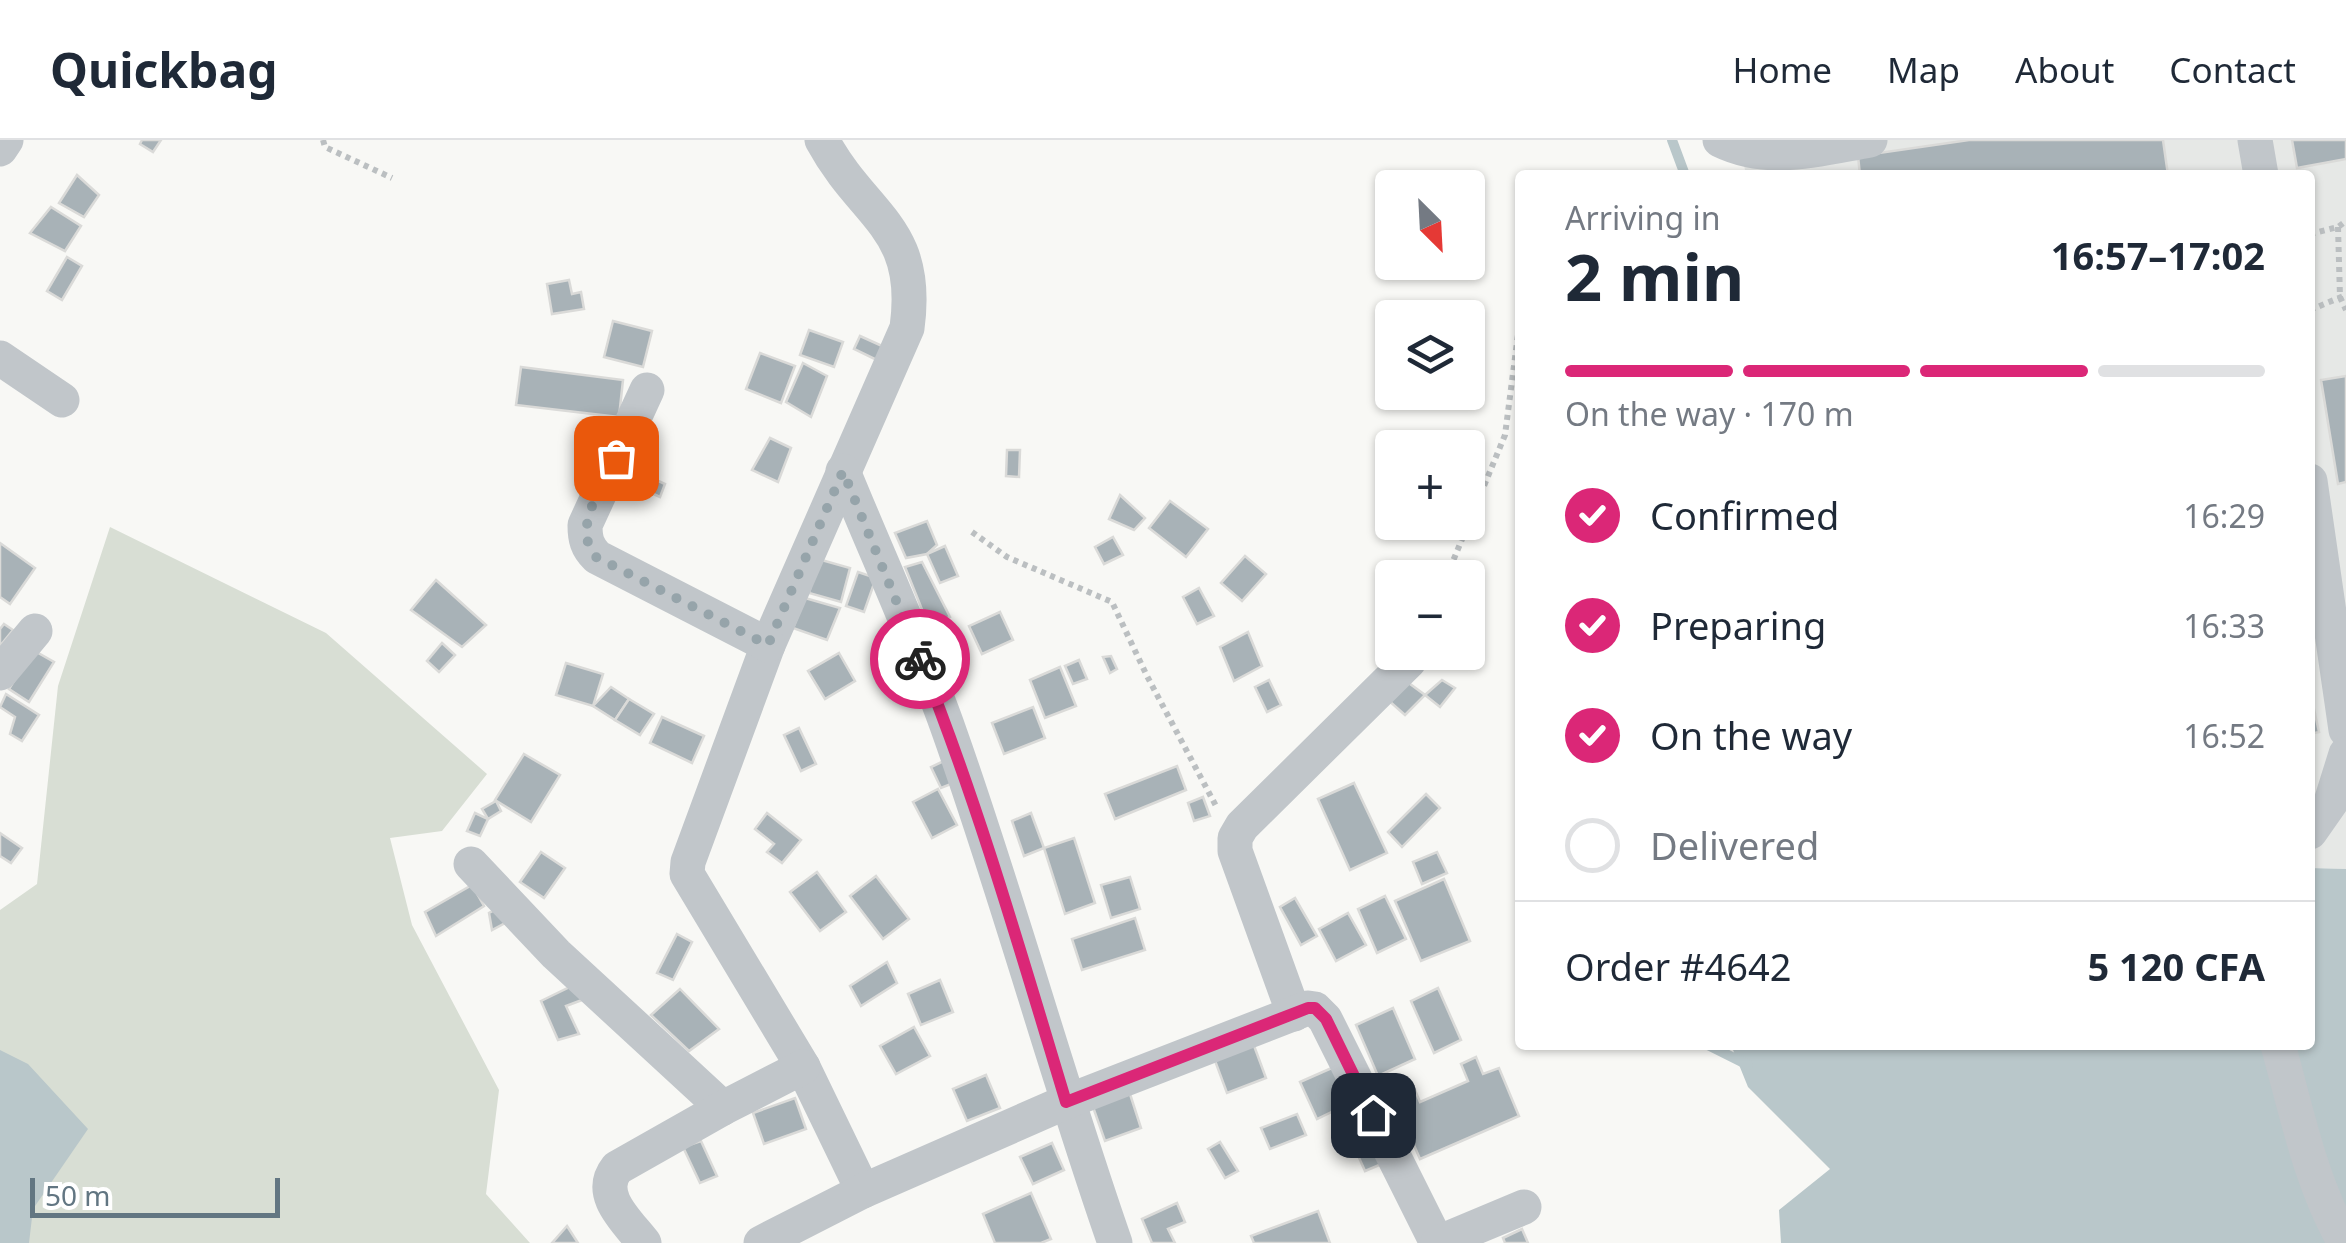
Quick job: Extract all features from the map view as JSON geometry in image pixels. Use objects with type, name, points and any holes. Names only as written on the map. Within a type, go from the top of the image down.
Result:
[{"type":"street","points":[[0,149],[6,140]]},
{"type":"street","points":[[822,140],[848,179],[894,234],[907,265],[911,298],[906,328],[768,645],[688,862],[687,874],[803,1068],[863,1190]]},
{"type":"street","points":[[1720,140],[1768,155],[1870,140]]},
{"type":"street","points":[[2255,140],[2260,170]]},
{"type":"street","points":[[0,358],[62,400]]},
{"type":"street","points":[[646,390],[585,525],[589,548],[596,557],[768,645]]},
{"type":"street","points":[[843,471],[948,728],[1002,888],[1066,1102],[1116,1243]]},
{"type":"street","points":[[2315,516],[2346,730]]},
{"type":"street","points":[[0,673],[36,631]]},
{"type":"street","points":[[1294,1014],[1235,852],[1234,838],[1400,670]]},
{"type":"street","points":[[2315,825],[2331,802],[2346,754]]},
{"type":"street","points":[[471,864],[556,954],[723,1108]]},
{"type":"street","points":[[761,1243],[863,1190],[1066,1102],[1308,1008],[1321,1012],[1437,1243],[1524,1207]]},
{"type":"street","points":[[2279,1050],[2304,1150],[2344,1243]]},
{"type":"street","points":[[644,1243],[614,1203],[609,1179],[628,1160],[803,1068]]},
{"type":"path","points":[[323,140],[324,147],[392,178]]},
{"type":"path","points":[[2315,233],[2338,228],[2346,221]]},
{"type":"path","points":[[2338,228],[2346,310]]},
{"type":"path","points":[[2315,308],[2343,296]]},
{"type":"path","points":[[1453,560],[1505,434],[1515,357]]},
{"type":"path","points":[[972,532],[1007,557],[1112,602],[1179,740],[1234,838]]},
{"type":"shaded area","points":[[1739,140],[2346,140],[2346,869],[2315,868],[2315,170],[1745,170]]},
{"type":"shaded area","points":[[110,527],[326,633],[487,774],[442,831],[390,838],[412,925],[499,1090],[486,1194],[530,1243],[0,1243],[0,910],[37,884],[58,686]]},
{"type":"shaded area","points":[[2315,868],[2346,869],[2346,1243],[1781,1243],[1779,1210],[1830,1169],[1748,1087],[1733,1050],[2315,1050]]},
{"type":"shaded area","points":[[0,1050],[28,1064],[88,1129],[33,1209],[29,1243],[0,1243]]},
{"type":"building","points":[[142,140],[161,140],[153,152],[140,144]]},
{"type":"building","points":[[1969,140],[2163,140],[2167,170],[1859,170],[1858,156]]},
{"type":"building","points":[[2292,140],[2346,140],[2346,159],[2297,168]]},
{"type":"building","points":[[77,175],[99,195],[84,217],[59,203]]},
{"type":"building","points":[[51,207],[81,226],[65,251],[30,233]]},
{"type":"building","points":[[67,257],[82,266],[62,300],[47,291]]},
{"type":"building","points":[[569,280],[572,294],[581,292],[584,309],[552,314],[547,284]]},
{"type":"building","points":[[613,321],[652,331],[643,367],[604,357]]},
{"type":"building","points":[[809,330],[843,342],[834,367],[800,355]]},
{"type":"building","points":[[860,336],[891,350],[885,364],[854,349]]},
{"type":"building","points":[[760,353],[795,366],[781,403],[746,389]]},
{"type":"building","points":[[803,363],[827,376],[811,417],[786,402]]},
{"type":"building","points":[[521,367],[623,380],[619,417],[516,405]]},
{"type":"building","points":[[2346,376],[2346,482],[2338,484],[2321,380]]},
{"type":"building","points":[[770,438],[791,448],[778,482],[752,470]]},
{"type":"building","points":[[1007,450],[1020,450],[1019,477],[1006,476]]},
{"type":"building","points":[[654,479],[665,484],[660,497],[649,492]]},
{"type":"building","points":[[1120,495],[1145,518],[1134,530],[1109,519]]},
{"type":"building","points":[[1170,501],[1208,529],[1186,557],[1149,528]]},
{"type":"building","points":[[927,521],[937,545],[927,554],[906,558],[895,533]]},
{"type":"building","points":[[1113,537],[1123,555],[1104,564],[1095,547]]},
{"type":"building","points":[[0,543],[35,568],[10,604],[0,597]]},
{"type":"building","points":[[945,546],[958,576],[940,583],[927,554]]},
{"type":"building","points":[[1245,556],[1266,574],[1242,601],[1221,583]]},
{"type":"building","points":[[818,559],[850,568],[841,602],[809,593]]},
{"type":"building","points":[[922,562],[950,617],[929,627],[905,567]]},
{"type":"building","points":[[858,572],[876,578],[864,612],[846,606]]},
{"type":"building","points":[[436,580],[486,625],[462,647],[411,610]]},
{"type":"building","points":[[1199,588],[1214,616],[1197,624],[1183,597]]},
{"type":"building","points":[[805,598],[840,608],[827,640],[793,628]]},
{"type":"building","points":[[1000,612],[1013,640],[982,654],[969,626]]},
{"type":"building","points":[[4,624],[13,630],[0,646],[0,629]]},
{"type":"building","points":[[1248,632],[1262,666],[1234,681],[1220,647]]},
{"type":"building","points":[[952,637],[957,647],[950,651],[944,642]]},
{"type":"building","points":[[442,643],[455,655],[439,672],[427,661]]},
{"type":"building","points":[[33,650],[54,662],[29,702],[9,689]]},
{"type":"building","points":[[839,653],[855,681],[825,699],[808,671]]},
{"type":"building","points":[[1111,656],[1117,669],[1110,673],[1103,657]]},
{"type":"building","points":[[1079,660],[1087,679],[1073,684],[1065,666]]},
{"type":"building","points":[[566,663],[603,674],[593,706],[556,695]]},
{"type":"building","points":[[1060,667],[1076,706],[1045,718],[1030,680]]},
{"type":"building","points":[[1269,680],[1281,705],[1267,712],[1255,687]]},
{"type":"building","points":[[1442,680],[1455,688],[1440,707],[1425,695]]},
{"type":"building","points":[[1406,681],[1425,695],[1405,715],[1388,700]]},
{"type":"building","points":[[611,687],[629,699],[615,720],[593,706]]},
{"type":"building","points":[[6,694],[39,715],[22,741],[10,734],[15,717],[0,707]]},
{"type":"building","points":[[629,699],[654,714],[640,735],[615,720]]},
{"type":"building","points":[[1033,707],[1045,738],[1004,754],[992,723]]},
{"type":"building","points":[[662,717],[704,736],[692,763],[650,743]]},
{"type":"building","points":[[799,728],[816,764],[801,771],[784,735]]},
{"type":"building","points":[[524,754],[560,775],[531,822],[495,800]]},
{"type":"building","points":[[946,760],[956,782],[941,788],[931,767]]},
{"type":"building","points":[[1177,766],[1186,790],[1115,819],[1105,794]]},
{"type":"building","points":[[1354,783],[1387,853],[1350,870],[1318,799]]},
{"type":"building","points":[[938,789],[957,825],[932,838],[913,802]]},
{"type":"building","points":[[1426,794],[1440,808],[1402,847],[1388,832]]},
{"type":"building","points":[[1203,797],[1210,816],[1194,821],[1188,803]]},
{"type":"building","points":[[496,801],[501,811],[488,819],[482,809]]},
{"type":"building","points":[[475,813],[488,819],[480,836],[467,831]]},
{"type":"building","points":[[767,813],[801,840],[782,863],[767,852],[774,844],[755,829]]},
{"type":"building","points":[[1031,813],[1044,848],[1024,856],[1012,821]]},
{"type":"building","points":[[0,833],[22,848],[11,863],[0,856]]},
{"type":"building","points":[[1074,838],[1095,903],[1065,914],[1044,848]]},
{"type":"building","points":[[541,852],[565,868],[544,898],[520,882]]},
{"type":"building","points":[[1437,852],[1447,873],[1422,884],[1413,862]]},
{"type":"building","points":[[817,872],[846,912],[820,931],[790,892]]},
{"type":"building","points":[[876,876],[909,919],[883,939],[850,896]]},
{"type":"building","points":[[1130,877],[1140,909],[1111,918],[1101,885]]},
{"type":"building","points":[[1444,879],[1470,941],[1421,961],[1395,901]]},
{"type":"building","points":[[472,885],[484,906],[436,936],[425,912]]},
{"type":"building","points":[[1385,896],[1406,939],[1377,953],[1358,909]]},
{"type":"building","points":[[1295,898],[1317,936],[1301,945],[1280,907]]},
{"type":"building","points":[[508,903],[507,922],[492,930],[489,913]]},
{"type":"building","points":[[1348,913],[1366,945],[1336,961],[1319,929]]},
{"type":"building","points":[[1135,918],[1145,950],[1082,970],[1072,939]]},
{"type":"building","points":[[677,934],[692,942],[673,980],[657,973]]},
{"type":"building","points":[[887,962],[897,983],[861,1006],[850,986]]},
{"type":"building","points":[[940,980],[953,1012],[921,1025],[908,994]]},
{"type":"building","points":[[574,985],[582,1000],[566,1006],[579,1034],[558,1040],[541,1001]]},
{"type":"building","points":[[1438,988],[1461,1040],[1434,1053],[1411,1001]]},
{"type":"building","points":[[680,989],[719,1029],[689,1051],[651,1015]]},
{"type":"building","points":[[1393,1008],[1415,1059],[1378,1076],[1356,1025]]},
{"type":"building","points":[[914,1027],[930,1056],[896,1074],[880,1046]]},
{"type":"building","points":[[1253,1043],[1266,1078],[1227,1093],[1214,1058]]},
{"type":"building","points":[[1476,1057],[1483,1074],[1499,1068],[1519,1116],[1420,1159],[1391,1092],[1412,1083],[1420,1102],[1468,1081],[1461,1064]]},
{"type":"building","points":[[1334,1067],[1350,1103],[1317,1119],[1300,1082]]},
{"type":"building","points":[[986,1075],[1000,1108],[967,1121],[953,1089]]},
{"type":"building","points":[[1130,1094],[1141,1128],[1105,1141],[1093,1107]]},
{"type":"building","points":[[795,1098],[806,1129],[764,1144],[753,1113]]},
{"type":"building","points":[[1297,1114],[1306,1135],[1270,1149],[1261,1128]]},
{"type":"building","points":[[701,1141],[717,1176],[700,1183],[683,1147]]},
{"type":"building","points":[[1220,1142],[1238,1171],[1225,1178],[1208,1149]]},
{"type":"building","points":[[1052,1143],[1064,1170],[1033,1184],[1020,1157]]},
{"type":"building","points":[[1375,1143],[1384,1163],[1365,1171],[1356,1151]]},
{"type":"building","points":[[1031,1193],[1051,1239],[1041,1243],[995,1243],[983,1214]]},
{"type":"building","points":[[1177,1203],[1185,1222],[1168,1229],[1175,1243],[1152,1243],[1142,1219]]},
{"type":"building","points":[[1318,1211],[1330,1243],[1254,1243],[1251,1236]]},
{"type":"building","points":[[567,1226],[578,1243],[552,1243]]},
{"type":"building","points":[[1522,1229],[1528,1243],[1505,1243],[1503,1238]]},
{"type":"waterway","points":[[1672,140],[1683,170]]},
{"type":"waterway","points":[[1718,1050],[1748,1065]]},
{"type":"way so far","points":[[616,458],[585,525],[585,538],[596,557],[768,645],[843,471],[920,659]]},
{"type":"route","points":[[920,659],[948,728],[1002,888],[1066,1102],[1315,1008],[1326,1019],[1373,1115]]}]
